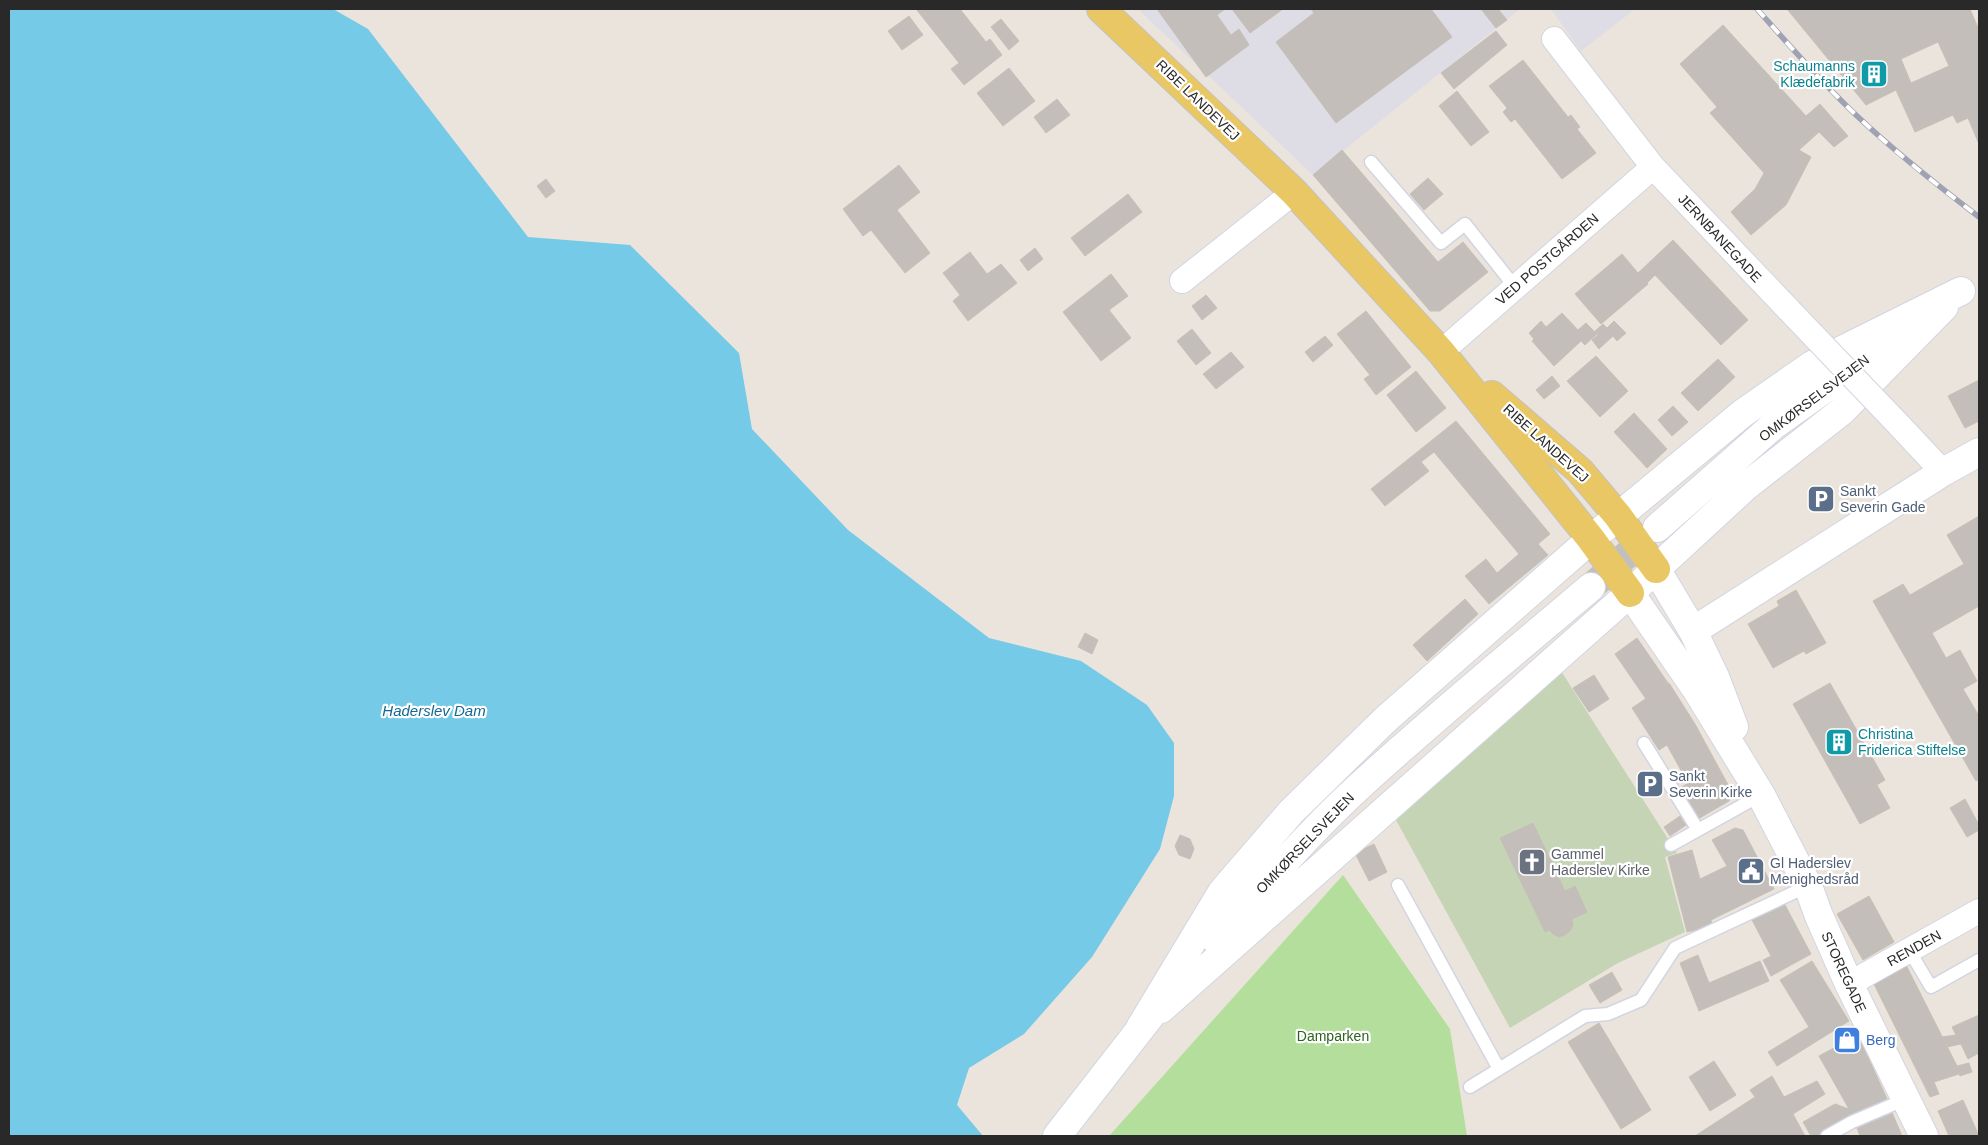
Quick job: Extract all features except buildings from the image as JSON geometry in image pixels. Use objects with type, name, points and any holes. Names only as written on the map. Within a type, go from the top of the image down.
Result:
[{"type":"main road","name":"RIBE LANDEVEJ","points":[[1101,9],[1294,192],[1441,352],[1521,452],[1604,528],[1644,581]]},
{"type":"main road","points":[[1140,1028],[1222,892],[1291,812],[1386,719],[1604,528],[1743,413],[1812,365],[1970,285]]},
{"type":"main road","points":[[1140,1028],[1644,581],[1745,487],[1842,411],[1970,285]]},
{"type":"main road","name":"OMKØRSELSVEJEN","points":[[1658,528],[1774,426],[1970,285]]},
{"type":"main road","name":"RIBE LANDEVEJ","points":[[1441,352],[1580,471],[1604,528],[1644,581]]},
{"type":"main road","points":[[1692,631],[1943,472],[1979,452]]},
{"type":"main road","points":[[1644,581],[1712,694],[1733,724]]},
{"type":"main road","name":"STOREGADE","points":[[1644,581],[1692,631],[1715,677],[1733,724],[1781,833]]},
{"type":"main road","name":"STOREGADE","points":[[1644,581],[1696,688],[1761,795],[1808,886],[1819,916],[1850,984],[1924,1136]]},
{"type":"main road","name":"OMKØRSELSVEJEN","points":[[1057,1136],[1140,1028],[1279,868],[1349,796],[1424,729],[1591,587]]},
{"type":"street","name":"JERNBANEGADE","points":[[1554,39],[1653,167],[1943,472]]},
{"type":"street","name":"VED POSTGÅRDEN","points":[[1441,352],[1653,167]]},
{"type":"street","points":[[1182,281],[1294,192]]},
{"type":"street","name":"RENDEN","points":[[1850,984],[1979,911]]},
{"type":"lane","points":[[1371,162],[1440,243],[1465,224],[1515,287]]},
{"type":"lane","points":[[1644,743],[1698,830]]},
{"type":"lane","points":[[1671,845],[1761,795]]},
{"type":"lane","points":[[1398,885],[1499,1069]]},
{"type":"lane","points":[[1470,1087],[1585,1016],[1608,1014],[1641,1000],[1676,948],[1808,886]]},
{"type":"lane","points":[[1909,950],[1932,987],[1979,960]]},
{"type":"lane","points":[[1827,1136],[1852,1122],[1906,1099]]},
{"type":"shaded area","points":[[1138,9],[1520,9],[1313,175]]},
{"type":"shaded area","points":[[1551,9],[1635,9],[1581,51]]},
{"type":"green space","points":[[1561,671],[1677,853],[1665,857],[1685,932],[1618,963],[1510,1028],[1396,820]]},
{"type":"green space","name":"Damparken","points":[[1343,875],[1450,1029],[1467,1136],[1103,1136],[1110,1135]]},
{"type":"water","name":"Haderslev Dam","points":[[9,9],[333,9],[368,29],[528,237],[630,245],[739,353],[752,429],[848,530],[989,638],[1081,661],[1147,705],[1174,743],[1174,796],[1160,849],[1092,957],[1024,1034],[969,1068],[957,1105],[983,1136],[9,1136]]},
{"type":"tunnel","points":[[1591,587],[1656,529]]},
{"type":"railway","points":[[1757,9],[1856,115],[1916,168],[1979,217]]},
{"type":"place","name":"Schaumanns Klædefabrik","points":[[1874,74]]},
{"type":"place","name":"Sankt Severin Gade","points":[[1821,499]]},
{"type":"place","name":"Christina Friderica Stiftelse","points":[[1839,742]]},
{"type":"place","name":"Sankt Severin Kirke","points":[[1650,784]]},
{"type":"place","name":"Gammel Haderslev Kirke","points":[[1532,862]]},
{"type":"place","name":"Gl Haderslev Menighedsråd","points":[[1751,871]]},
{"type":"place","name":"Berg","points":[[1847,1040]]}]
